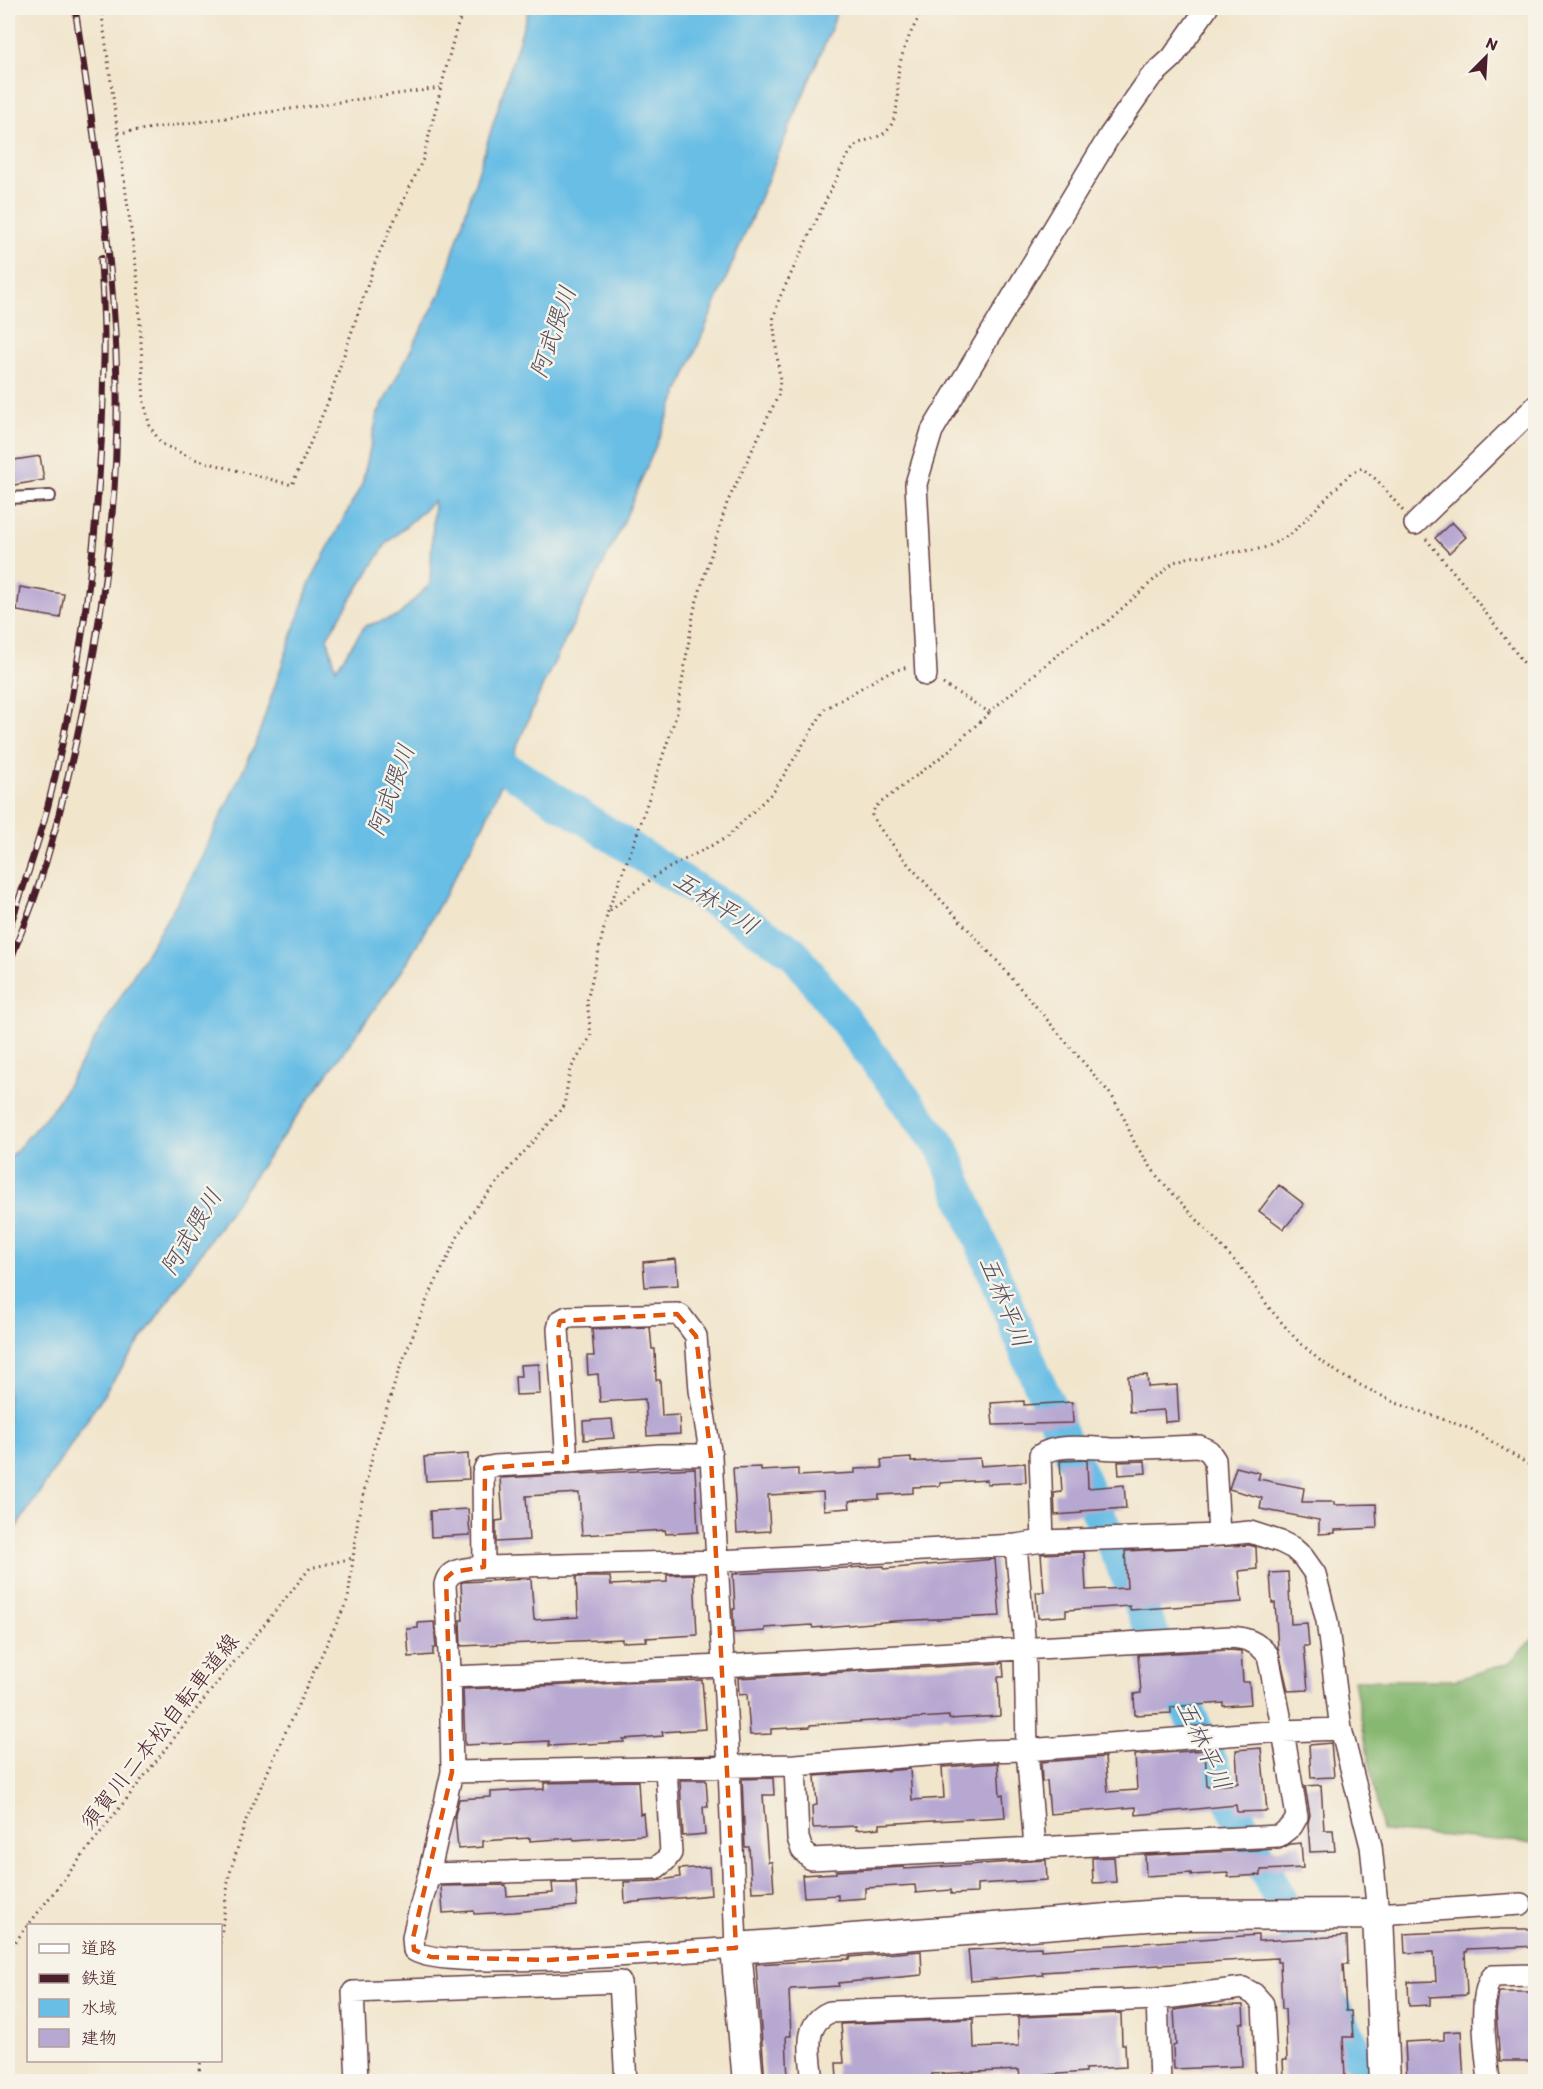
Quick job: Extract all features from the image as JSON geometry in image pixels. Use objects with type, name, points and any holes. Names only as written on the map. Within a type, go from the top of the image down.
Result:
[{"type":"street","points":[[926,675],[916,484],[932,431],[1110,135],[1150,78],[1172,58],[1207,8]]},
{"type":"street","points":[[1414,524],[1536,406]]},
{"type":"street","points":[[567,1462],[558,1329],[560,1321],[567,1317],[677,1314],[681,1316],[696,1336],[700,1390],[711,1455],[729,1766],[736,1948],[748,2082]]},
{"type":"street","points":[[1043,1541],[1040,1455],[1046,1450],[1073,1447],[1115,1449],[1200,1446],[1209,1451],[1215,1460],[1219,1535]]},
{"type":"street","points":[[484,1567],[483,1473],[485,1468],[660,1455],[711,1455]]},
{"type":"street","points":[[1385,2082],[1378,1914],[1371,1846],[1341,1729],[1327,1620],[1315,1574],[1293,1548],[1272,1538],[1250,1532],[1043,1541],[1016,1545],[718,1561],[484,1567],[453,1572],[446,1578],[452,1772],[413,1938],[414,1950],[418,1954],[431,1957],[549,1960],[1160,1915],[1378,1914],[1521,1904]]},
{"type":"street","points":[[1016,1545],[1025,1648],[1027,1750],[1035,1847]]},
{"type":"street","points":[[450,1677],[723,1666],[1230,1637],[1245,1638],[1261,1647],[1268,1655],[1297,1816],[1292,1826],[1279,1836],[811,1859],[802,1850],[798,1838],[795,1765]]},
{"type":"street","points":[[452,1772],[795,1765],[1283,1731],[1341,1729]]},
{"type":"street","points":[[429,1875],[656,1868],[666,1861],[671,1853],[666,1768]]},
{"type":"street","points":[[1489,2082],[1484,2009],[1487,1985],[1493,1976],[1536,1975]]},
{"type":"street","points":[[357,2082],[353,1992],[620,1982],[626,2082]]},
{"type":"street","points":[[813,2082],[810,2033],[822,2015],[830,2012],[1156,1999],[1243,1988],[1254,1994],[1263,2004],[1267,2082]]},
{"type":"street","points":[[1156,1999],[1160,2082]]},
{"type":"lane","points":[[8,498],[50,496]]},
{"type":"path","points":[[101,8],[138,282],[144,402],[150,427],[162,444],[194,459],[292,485],[328,402],[376,260],[423,159],[440,88],[464,8]]},
{"type":"path","points":[[222,1928],[229,1876],[241,1835],[290,1722],[348,1599],[358,1518],[374,1448],[425,1304],[461,1230],[477,1206],[564,1106],[570,1070],[591,1036],[587,1000],[608,911],[635,840],[677,713],[694,610],[727,503],[778,396],[780,380],[772,320],[779,299],[846,158],[858,144],[884,134],[890,127],[898,100],[899,69],[904,50],[912,28],[925,8]]},
{"type":"path","points":[[118,133],[440,88]]},
{"type":"path","points":[[1536,679],[1466,587],[1378,482],[1362,468],[1351,474],[1291,534],[1267,547],[1174,561],[1101,627],[1084,634],[1072,643],[989,712],[945,754],[875,807],[872,815],[908,864],[998,962],[1112,1096],[1135,1144],[1157,1176],[1244,1271],[1270,1309],[1296,1339],[1318,1359],[1346,1378],[1395,1403],[1471,1429],[1536,1469]]},
{"type":"path","points":[[608,911],[661,872],[726,838],[774,791],[825,709],[887,673],[906,667],[926,675],[989,712]]},
{"type":"path","name":"須賀川二本松自転車道線","points":[[29,1924],[310,1568],[353,1558]]},
{"type":"path","name":"須賀川二本松自転車道線","points":[[8,1951],[27,1927]]},
{"type":"path","points":[[197,2082],[201,2062]]},
{"type":"highlighted area","points":[[677,1314],[696,1336],[711,1457],[736,1948],[549,1960],[431,1957],[414,1950],[413,1938],[452,1772],[446,1578],[453,1572],[484,1567],[485,1468],[567,1462],[558,1329],[560,1321]]},
{"type":"green space","points":[[1535,1636],[1535,1843],[1382,1831],[1354,1680],[1455,1680],[1509,1663]]},
{"type":"water","name":"阿武隈川","points":[[529,8],[837,8],[833,24],[622,526],[543,685],[483,826],[404,968],[264,1162],[118,1373],[8,1540],[8,1160],[55,1106],[191,879],[255,745],[310,582],[362,484],[378,413],[441,292]],"holes":[[[434,501],[430,584],[398,616],[365,626],[336,669],[327,637],[386,544]]]},
{"type":"building","points":[[40,456],[44,480],[8,486],[8,461]]},
{"type":"building","points":[[1452,522],[1466,537],[1449,553],[1435,538]]},
{"type":"building","points":[[20,587],[64,594],[60,618],[17,611]]},
{"type":"building","points":[[1279,1185],[1304,1204],[1284,1229],[1259,1211]]},
{"type":"building","points":[[676,1259],[678,1285],[645,1287],[643,1262]]},
{"type":"building","points":[[650,1327],[652,1349],[655,1349],[656,1380],[660,1380],[662,1416],[679,1415],[680,1434],[647,1436],[645,1399],[600,1402],[598,1374],[588,1375],[587,1356],[594,1356],[592,1329]]},
{"type":"building","points":[[539,1364],[540,1394],[516,1395],[515,1376],[521,1376],[520,1365]]},
{"type":"building","points":[[1147,1375],[1148,1387],[1177,1385],[1179,1421],[1165,1422],[1164,1410],[1130,1412],[1128,1376]]},
{"type":"building","points":[[1024,1401],[1024,1405],[1072,1402],[1073,1423],[993,1425],[991,1403]]},
{"type":"building","points":[[612,1419],[614,1438],[584,1440],[583,1421]]},
{"type":"building","points":[[468,1454],[469,1479],[426,1481],[424,1457]]},
{"type":"building","points":[[911,1458],[911,1462],[980,1458],[981,1466],[1025,1463],[1026,1482],[987,1484],[987,1480],[940,1483],[940,1486],[913,1487],[913,1493],[879,1495],[879,1499],[849,1501],[850,1508],[824,1510],[823,1492],[768,1495],[770,1531],[737,1533],[733,1468],[761,1467],[761,1471],[798,1469],[798,1476],[855,1473],[855,1469],[882,1468],[881,1460]]},
{"type":"building","points":[[1087,1460],[1088,1488],[1124,1485],[1126,1508],[1055,1515],[1054,1493],[1062,1492],[1060,1461]]},
{"type":"building","points":[[1145,1461],[1146,1473],[1119,1475],[1118,1462]]},
{"type":"building","points":[[1236,1467],[1260,1473],[1258,1479],[1304,1488],[1302,1502],[1334,1502],[1334,1505],[1376,1504],[1377,1528],[1335,1530],[1335,1533],[1319,1534],[1319,1520],[1260,1509],[1262,1498],[1229,1489]]},
{"type":"building","points":[[695,1468],[698,1532],[666,1534],[665,1530],[582,1535],[579,1493],[526,1496],[529,1540],[496,1542],[496,1521],[503,1520],[500,1478]]},
{"type":"building","points":[[468,1509],[470,1535],[431,1537],[430,1511]]},
{"type":"building","points":[[1249,1545],[1256,1547],[1257,1569],[1239,1571],[1242,1602],[1130,1610],[1130,1606],[1066,1610],[1066,1616],[1038,1618],[1036,1592],[1044,1592],[1041,1554],[1084,1552],[1086,1590],[1127,1588],[1125,1551]]},
{"type":"building","points":[[995,1559],[1000,1616],[813,1628],[812,1625],[765,1628],[765,1631],[734,1633],[733,1574],[884,1566],[884,1569]]},
{"type":"building","points":[[1288,1572],[1291,1624],[1307,1623],[1309,1646],[1304,1646],[1308,1690],[1288,1691],[1278,1648],[1270,1573]]},
{"type":"building","points":[[694,1574],[697,1635],[646,1638],[647,1641],[622,1642],[622,1639],[461,1646],[460,1620],[463,1620],[461,1583],[463,1582],[531,1579],[534,1620],[578,1617],[576,1577],[610,1577],[611,1585],[667,1582],[667,1575]]},
{"type":"building","points":[[434,1622],[436,1648],[433,1648],[433,1655],[409,1657],[407,1629],[418,1628],[418,1623]]},
{"type":"building","points":[[1241,1651],[1243,1682],[1249,1682],[1251,1704],[1223,1706],[1223,1703],[1171,1707],[1171,1713],[1135,1715],[1134,1694],[1141,1693],[1138,1655]]},
{"type":"building","points":[[1003,1663],[1004,1677],[998,1677],[1000,1716],[949,1719],[949,1716],[810,1725],[810,1727],[771,1729],[771,1734],[750,1735],[747,1694],[739,1695],[738,1678]]},
{"type":"building","points":[[702,1680],[706,1729],[662,1732],[663,1736],[623,1739],[624,1742],[549,1746],[549,1741],[465,1745],[463,1689]]},
{"type":"building","points":[[1331,1743],[1334,1777],[1311,1778],[1309,1745]]},
{"type":"building","points":[[1261,1748],[1267,1811],[1237,1812],[1236,1805],[1136,1815],[1136,1807],[1050,1814],[1047,1781],[1042,1782],[1041,1762],[1105,1757],[1108,1792],[1137,1790],[1135,1755],[1205,1750],[1207,1786],[1235,1784],[1238,1783],[1236,1750]]},
{"type":"building","points":[[998,1763],[1000,1795],[1003,1794],[1005,1817],[880,1824],[880,1828],[856,1830],[856,1826],[813,1828],[812,1806],[817,1805],[815,1776],[910,1769],[912,1800],[944,1798],[942,1767]]},
{"type":"building","points":[[773,1778],[774,1795],[763,1795],[768,1862],[772,1862],[774,1891],[752,1892],[749,1847],[745,1847],[742,1779]]},
{"type":"building","points":[[680,1780],[706,1780],[708,1807],[703,1807],[705,1834],[683,1836]]},
{"type":"building","points":[[638,1781],[640,1814],[643,1813],[645,1835],[574,1840],[573,1838],[530,1841],[530,1838],[483,1841],[483,1847],[458,1849],[455,1815],[459,1799],[491,1797],[491,1792],[544,1789],[544,1783]]},
{"type":"building","points":[[1321,1785],[1324,1830],[1333,1830],[1335,1851],[1310,1852],[1308,1823],[1310,1815],[1305,1786]]},
{"type":"building","points":[[1301,1843],[1303,1868],[1261,1870],[1261,1875],[1228,1877],[1228,1873],[1146,1876],[1145,1855],[1280,1849],[1290,1844]]},
{"type":"building","points":[[1114,1857],[1116,1882],[1093,1883],[1092,1858]]},
{"type":"building","points":[[1046,1860],[1047,1880],[977,1884],[977,1893],[951,1894],[951,1890],[916,1893],[915,1885],[865,1888],[865,1898],[838,1900],[838,1895],[804,1897],[802,1875],[836,1873],[836,1871]]},
{"type":"building","points":[[709,1867],[711,1895],[625,1903],[624,1882],[656,1881],[680,1877],[679,1869]]},
{"type":"building","points":[[552,1883],[576,1883],[577,1906],[514,1912],[443,1913],[441,1886],[506,1885],[507,1896],[553,1893]]},
{"type":"building","points":[[1536,1929],[1536,1946],[1467,1949],[1465,1952],[1467,1995],[1430,1997],[1430,2005],[1409,2006],[1408,1982],[1436,1981],[1434,1952],[1405,1953],[1404,1934]]},
{"type":"building","points":[[1258,1935],[1258,1941],[1347,1936],[1348,1964],[1343,1964],[1346,2011],[1351,2011],[1353,2037],[1343,2037],[1345,2076],[1284,2079],[1283,2060],[1287,2060],[1285,2009],[1282,2009],[1280,1962],[1277,1962],[1277,1958],[1042,1972],[1043,1975],[971,1981],[968,1950],[1041,1947],[1041,1950]]},
{"type":"building","points":[[921,1951],[922,1975],[838,1983],[839,1986],[791,1989],[789,1991],[791,2036],[786,2036],[788,2080],[765,2081],[756,1964],[849,1959],[849,1957]]},
{"type":"building","points":[[1499,1992],[1531,1992],[1531,2033],[1536,2033],[1536,2056],[1531,2056],[1531,2061],[1500,2061],[1496,2012]]},
{"type":"building","points":[[1243,2005],[1244,2023],[1240,2023],[1242,2066],[1174,2069],[1173,2046],[1176,2045],[1174,2010],[1201,2006]]},
{"type":"building","points":[[1121,2013],[1122,2044],[1125,2044],[1126,2067],[1085,2069],[1085,2072],[1020,2077],[1019,2070],[932,2074],[932,2082],[900,2082],[900,2077],[837,2079],[836,2063],[844,2063],[841,2024],[973,2019],[974,2048],[1019,2046],[1018,2017]]},
{"type":"building","points":[[1461,2031],[1464,2082],[1407,2082],[1405,2042],[1444,2040],[1444,2032]]},
{"type":"waterway","name":"五林平川","points":[[475,741],[501,765],[793,952],[943,1149],[1035,1374],[1219,1779],[1372,2082]]},
{"type":"railway","points":[[8,967],[31,908],[46,860],[76,742],[103,598],[113,500],[117,402],[110,266],[75,8]]},
{"type":"railway","points":[[8,931],[48,807],[64,736],[83,628],[96,521],[103,412],[104,333],[101,258]]}]
